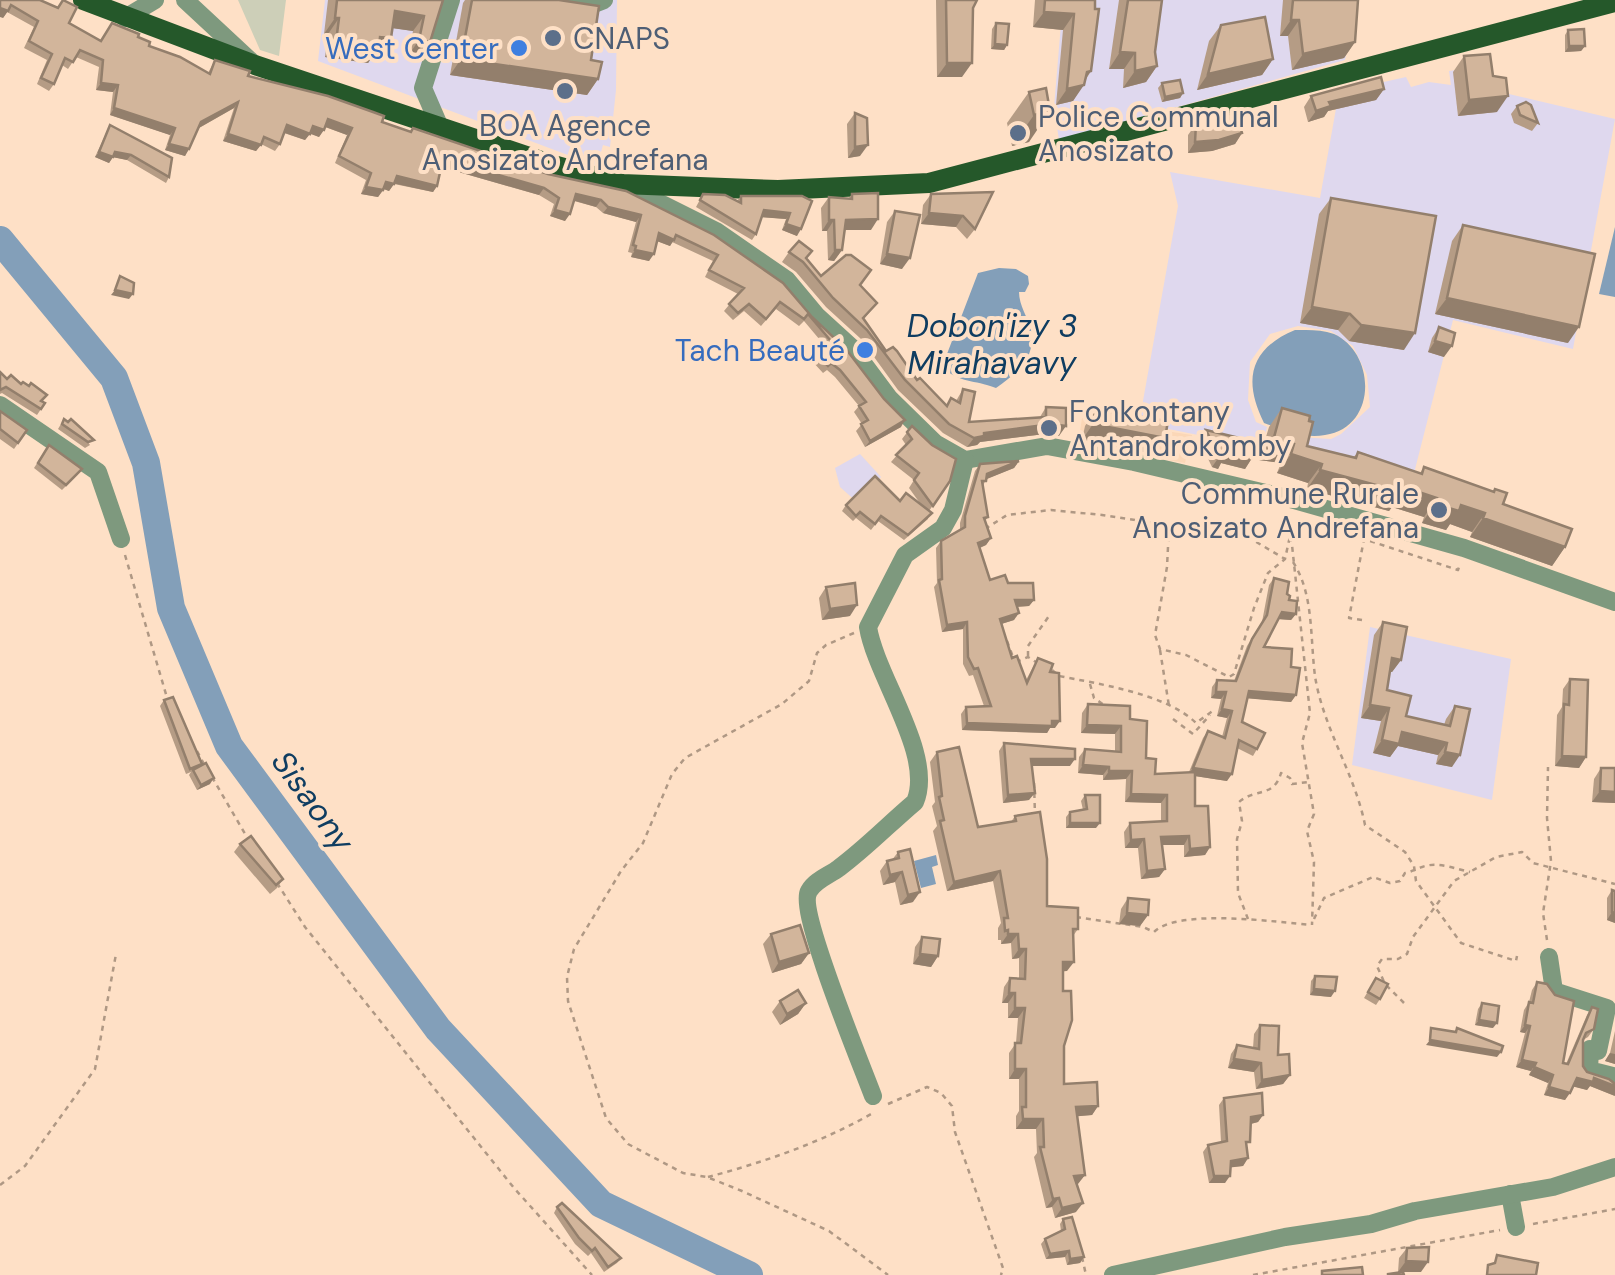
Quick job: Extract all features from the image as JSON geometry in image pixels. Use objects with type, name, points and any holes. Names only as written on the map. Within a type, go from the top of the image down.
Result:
[{"type":"main road","points":[[83,0],[255,65],[553,165],[622,184],[778,190],[929,183],[1615,2]]},
{"type":"street","points":[[125,18],[155,0]]},
{"type":"street","points":[[184,0],[255,65]]},
{"type":"street","points":[[439,125],[424,88],[452,0]]},
{"type":"street","points":[[546,0],[586,7],[604,0]]},
{"type":"street","points":[[622,184],[716,231],[786,280],[850,347],[889,398],[935,443],[965,460],[1034,446],[1056,447],[1287,498],[1464,548],[1615,602]]},
{"type":"street","points":[[0,405],[98,472],[121,539]]},
{"type":"street","points":[[873,1096],[822,958],[806,896],[812,886],[841,867],[916,802],[921,788],[916,757],[868,627],[905,555],[943,528],[953,510],[965,460]]},
{"type":"street","points":[[1548,947],[1554,991],[1607,1008],[1598,1052],[1590,1049],[1589,1070],[1613,1076],[1615,1082]]},
{"type":"street","points":[[1113,1275],[1285,1237],[1371,1224],[1414,1211],[1553,1187],[1615,1167]]},
{"type":"street","points":[[1510,1194],[1516,1227]]},
{"type":"path","points":[[1287,498],[1310,713],[1302,742],[1314,814],[1307,831],[1314,862],[1312,926]]},
{"type":"path","points":[[975,533],[1007,515],[1051,510],[1236,530],[1285,559]]},
{"type":"path","points":[[1169,525],[1167,567],[1154,635],[1169,706]]},
{"type":"path","points":[[1160,649],[1186,655],[1229,676],[1234,674],[1254,608],[1268,573],[1285,559],[1291,530]]},
{"type":"path","points":[[121,539],[168,702]]},
{"type":"path","points":[[1362,620],[1350,618],[1364,539],[1458,570],[1464,548]]},
{"type":"path","points":[[1293,562],[1304,580],[1316,681],[1360,799],[1365,825],[1405,852],[1416,881],[1460,943],[1516,960],[1518,956]]},
{"type":"path","points":[[1028,658],[1028,646],[1049,616]]},
{"type":"path","points":[[868,627],[826,645],[817,653],[809,681],[782,704],[685,758],[672,774],[643,843],[620,872],[574,949],[567,978],[568,1001],[606,1118],[628,1144],[684,1173],[707,1177],[830,1232],[888,1275]]},
{"type":"path","points":[[1001,627],[1019,675]]},
{"type":"path","points":[[1014,662],[1028,658],[1059,676],[1169,706],[1196,723],[1214,710],[1193,734],[1173,719]]},
{"type":"path","points":[[1090,682],[1094,698],[1110,709]]},
{"type":"path","points":[[198,752],[256,852]]},
{"type":"path","points":[[1548,767],[1550,868],[1543,912],[1548,947]]},
{"type":"path","points":[[1248,920],[1238,893],[1237,839],[1242,821],[1239,802],[1275,787],[1281,773],[1292,784],[1309,782]]},
{"type":"path","points":[[1033,776],[1036,814]]},
{"type":"path","points":[[1404,1004],[1384,984],[1377,966],[1382,959],[1398,959],[1407,954],[1413,937],[1454,881],[1496,857],[1522,852],[1533,863],[1615,884]]},
{"type":"path","points":[[1312,926],[1324,898],[1373,877],[1390,883],[1400,881],[1405,873],[1423,866],[1443,865],[1470,872]]},
{"type":"path","points":[[276,882],[305,927],[489,1157],[592,1275]]},
{"type":"path","points":[[1061,912],[1154,932],[1162,924],[1181,920],[1248,920],[1312,926]]},
{"type":"path","points":[[0,1185],[25,1166],[95,1069],[116,954]]},
{"type":"path","points":[[707,1177],[751,1166],[842,1130],[927,1087],[941,1092],[952,1106],[954,1132],[1003,1268],[1001,1275]]},
{"type":"path","points":[[1254,1275],[1615,1209]]},
{"type":"path","points":[[1082,1255],[1086,1275]]},
{"type":"shaded area","points":[[325,0],[617,0],[616,90],[610,147],[603,145],[597,166],[318,61]]},
{"type":"shaded area","points":[[1063,0],[1357,0],[1345,60],[1059,140],[1054,107]]},
{"type":"shaded area","points":[[1476,67],[1479,87],[1615,119],[1573,349],[1453,320],[1411,485],[1292,456],[1297,437],[1331,439],[1370,407],[1367,375],[1353,346],[1331,331],[1298,326],[1270,334],[1250,362],[1248,400],[1256,422],[1267,427],[1262,448],[1139,423],[1178,206],[1170,172],[1320,198],[1339,92],[1406,77],[1411,87],[1429,82],[1451,85],[1449,71]]},
{"type":"shaded area","points":[[1082,418],[1192,435],[1185,463],[1078,444]]},
{"type":"shaded area","points":[[860,454],[881,477],[858,503],[840,487],[835,468]]},
{"type":"shaded area","points":[[1370,627],[1511,659],[1492,800],[1352,765]]},
{"type":"green space","points":[[238,0],[286,0],[279,56],[260,50]]},
{"type":"water","points":[[1615,227],[1615,297],[1599,294]]},
{"type":"water","name":"Dobon'izy 3 Mirahavavy","points":[[1016,269],[1028,276],[1025,292],[1019,292],[1032,340],[1023,364],[996,388],[961,379],[942,367],[978,273]]},
{"type":"water","points":[[1295,330],[1334,334],[1348,343],[1358,357],[1364,372],[1362,405],[1355,419],[1342,429],[1309,436],[1264,423],[1254,393],[1254,368],[1268,347]]},
{"type":"water","points":[[936,855],[938,865],[932,867],[936,884],[921,888],[914,861]]},
{"type":"building","points":[[0,0],[40,0],[58,8],[63,0],[77,7],[69,23],[101,41],[112,23],[139,34],[138,37],[150,42],[149,46],[210,74],[215,60],[250,71],[248,76],[328,96],[384,116],[382,122],[411,132],[413,128],[548,174],[626,191],[714,235],[783,283],[846,349],[905,420],[870,441],[861,424],[868,420],[859,406],[866,402],[840,370],[831,363],[828,366],[816,354],[831,341],[808,314],[804,319],[780,302],[766,319],[749,304],[738,313],[729,304],[744,288],[709,270],[718,255],[676,235],[674,240],[659,233],[654,254],[635,250],[641,215],[576,194],[570,214],[555,210],[559,198],[544,188],[443,159],[437,186],[397,176],[394,184],[386,182],[383,190],[366,187],[371,173],[339,156],[352,128],[328,119],[324,130],[313,126],[310,134],[287,125],[280,144],[264,137],[261,145],[228,134],[238,102],[201,122],[189,149],[169,144],[175,128],[114,108],[118,85],[101,83],[103,60],[80,50],[73,62],[65,58],[54,84],[41,78],[52,54],[29,41],[38,21],[11,5],[8,11],[0,8]]},
{"type":"building","points":[[337,0],[443,0],[430,42],[419,40],[424,16],[395,11],[391,38],[380,37],[379,47],[336,42]]},
{"type":"building","name":"West Center","points":[[472,0],[559,0],[599,6],[591,60],[602,62],[598,79],[461,59]]},
{"type":"building","points":[[946,0],[977,0],[973,8],[972,63],[947,63]]},
{"type":"building","points":[[1045,0],[1095,0],[1095,9],[1099,9],[1091,71],[1087,72],[1084,85],[1067,89],[1074,14],[1044,12]]},
{"type":"building","points":[[1128,0],[1162,0],[1155,52],[1157,66],[1135,71],[1135,53],[1120,52]]},
{"type":"building","points":[[1293,0],[1358,0],[1355,42],[1303,54],[1299,20],[1291,20]]},
{"type":"building","points":[[1265,17],[1273,59],[1208,74],[1221,25]]},
{"type":"building","points":[[996,23],[1009,24],[1007,45],[995,44]]},
{"type":"building","points":[[1584,29],[1585,46],[1569,46],[1568,30]]},
{"type":"building","points":[[1490,54],[1493,76],[1506,78],[1508,96],[1469,100],[1464,56]]},
{"type":"building","points":[[1381,77],[1384,89],[1329,102],[1331,106],[1316,111],[1311,96]]},
{"type":"building","points":[[1180,80],[1183,93],[1165,97],[1162,83]]},
{"type":"building","points":[[1046,88],[1050,111],[1034,115],[1029,92]]},
{"type":"building","points":[[1526,102],[1538,123],[1520,115],[1517,106]]},
{"type":"building","points":[[1236,112],[1242,133],[1195,142],[1196,124]]},
{"type":"building","points":[[855,113],[867,118],[868,145],[855,147]]},
{"type":"building","points":[[110,125],[172,158],[169,177],[131,155],[115,152],[113,157],[99,152]]},
{"type":"building","points":[[993,192],[975,229],[963,216],[929,213],[931,194]]},
{"type":"building","points":[[878,193],[878,219],[846,220],[842,250],[835,250],[829,197],[852,199],[852,194]]},
{"type":"building","points":[[703,194],[725,195],[741,203],[741,196],[802,196],[812,201],[801,229],[786,224],[790,213],[764,210],[756,234],[700,200]]},
{"type":"building","points":[[1331,198],[1436,216],[1415,333],[1361,325],[1350,314],[1312,307]]},
{"type":"building","points":[[895,211],[920,215],[910,258],[887,254]]},
{"type":"building","points":[[1463,225],[1595,254],[1579,327],[1447,298]]},
{"type":"building","points":[[799,241],[812,251],[806,258],[821,276],[846,255],[871,270],[860,285],[877,303],[863,318],[886,351],[893,347],[917,380],[920,378],[947,406],[951,398],[960,403],[963,389],[975,392],[969,422],[1046,417],[1046,407],[1066,408],[1066,426],[1051,424],[984,433],[974,438],[949,424],[905,380],[867,330],[789,252]]},
{"type":"building","points":[[120,276],[134,283],[133,294],[115,290]]},
{"type":"building","points":[[1439,327],[1455,333],[1452,346],[1435,341]]},
{"type":"building","points":[[0,372],[21,384],[31,383],[47,395],[41,401],[45,403],[41,409],[6,387],[0,390]]},
{"type":"building","points":[[1282,408],[1310,416],[1309,421],[1313,422],[1307,446],[1356,458],[1358,452],[1422,474],[1424,467],[1507,493],[1503,504],[1572,529],[1565,547],[1483,518],[1485,513],[1461,505],[1459,511],[1435,504],[1437,498],[1404,487],[1402,492],[1320,470],[1322,464],[1291,454],[1294,444],[1273,441]]},
{"type":"building","points":[[1096,410],[1168,421],[1165,438],[1093,424]]},
{"type":"building","points":[[0,411],[27,430],[18,443],[0,429]]},
{"type":"building","points":[[64,419],[71,419],[94,440],[88,442],[62,424]]},
{"type":"building","points":[[912,426],[932,445],[956,459],[950,481],[933,506],[914,480],[919,473],[896,455],[912,439],[907,432]]},
{"type":"building","points":[[1206,430],[1256,442],[1252,458],[1227,452],[1225,458],[1219,457]]},
{"type":"building","points":[[49,445],[82,469],[66,485],[38,463]]},
{"type":"building","points":[[1019,461],[987,474],[986,481],[982,481],[988,517],[984,518],[991,538],[978,543],[990,580],[1005,575],[1008,583],[1033,583],[1034,600],[1015,600],[1019,613],[1000,619],[1012,658],[1017,656],[1027,683],[1038,658],[1053,664],[1050,672],[1059,673],[1060,721],[1052,721],[1052,726],[967,723],[966,707],[991,706],[978,668],[974,669],[968,657],[967,622],[947,625],[939,580],[941,541],[965,527],[980,464]]},
{"type":"building","points":[[875,476],[900,501],[906,493],[932,513],[908,535],[881,516],[875,524],[860,512],[856,516],[846,505]]},
{"type":"building","points":[[1274,578],[1289,582],[1287,594],[1289,600],[1297,601],[1296,614],[1282,612],[1264,647],[1292,649],[1291,667],[1300,668],[1296,695],[1249,691],[1242,722],[1265,733],[1257,749],[1239,740],[1232,774],[1193,768],[1208,731],[1225,738],[1232,711],[1222,709],[1226,692],[1216,692],[1217,680],[1236,681],[1252,639],[1267,615]]},
{"type":"building","points":[[855,583],[857,605],[830,609],[826,587]]},
{"type":"building","points":[[1383,622],[1407,627],[1401,660],[1392,658],[1387,690],[1411,696],[1406,716],[1450,726],[1455,706],[1470,709],[1460,755],[1445,752],[1447,743],[1402,732],[1399,744],[1382,740],[1389,708],[1370,705]]},
{"type":"building","points":[[1570,679],[1588,680],[1586,757],[1562,756],[1564,704],[1569,705]]},
{"type":"building","points":[[173,697],[202,764],[190,769],[164,700]]},
{"type":"building","points":[[1088,704],[1130,706],[1130,719],[1147,721],[1146,758],[1156,759],[1155,774],[1195,772],[1195,806],[1208,806],[1210,847],[1190,849],[1189,836],[1161,837],[1165,869],[1147,871],[1144,839],[1131,840],[1130,823],[1167,821],[1167,795],[1131,794],[1132,771],[1083,765],[1085,749],[1121,752],[1121,726],[1087,725]]},
{"type":"building","points":[[1004,743],[1075,749],[1075,759],[1031,759],[1035,793],[1008,795]]},
{"type":"building","points":[[959,747],[978,827],[1016,821],[1015,816],[1040,812],[1047,859],[1047,906],[1078,908],[1078,929],[1073,929],[1074,962],[1063,962],[1063,991],[1071,991],[1072,1020],[1064,1046],[1064,1084],[1097,1082],[1098,1106],[1076,1107],[1085,1175],[1074,1176],[1083,1203],[1062,1208],[1059,1198],[1053,1199],[1040,1147],[1044,1147],[1043,1119],[1023,1119],[1026,1069],[1015,1069],[1015,1043],[1021,1043],[1025,1008],[1015,1008],[1015,993],[1009,993],[1010,978],[1025,979],[1026,949],[1019,949],[1018,934],[1005,931],[1004,918],[1008,918],[1000,871],[954,882],[940,821],[944,820],[937,752]]},
{"type":"building","points":[[206,763],[214,778],[201,785],[193,770]]},
{"type":"building","points":[[1601,768],[1615,768],[1615,792],[1600,791]]},
{"type":"building","points":[[1085,795],[1100,795],[1100,823],[1070,823],[1070,812],[1087,809]]},
{"type":"building","points":[[251,836],[283,879],[276,885],[240,844]]},
{"type":"building","points":[[910,849],[920,892],[908,895],[902,872],[890,875],[887,861]]},
{"type":"building","points":[[1612,890],[1615,891],[1615,913],[1612,912]]},
{"type":"building","points":[[1128,898],[1149,900],[1148,915],[1127,913]]},
{"type":"building","points":[[800,925],[809,953],[779,962],[771,934]]},
{"type":"building","points":[[922,937],[940,939],[938,956],[920,954]]},
{"type":"building","points":[[1315,976],[1337,977],[1335,991],[1314,989]]},
{"type":"building","points":[[1376,978],[1388,984],[1380,999],[1368,992]]},
{"type":"building","points":[[1537,982],[1547,984],[1555,995],[1574,1001],[1563,1063],[1568,1064],[1592,1007],[1598,1009],[1594,1029],[1583,1040],[1583,1066],[1615,1086],[1594,1078],[1593,1082],[1577,1078],[1570,1093],[1549,1087],[1553,1075],[1534,1067],[1536,1063],[1522,1060],[1530,1026],[1525,1025],[1529,1002],[1533,1003]]},
{"type":"building","points":[[798,990],[806,1003],[787,1014],[780,1001]]},
{"type":"building","points":[[1482,1003],[1499,1006],[1497,1023],[1479,1020]]},
{"type":"building","points":[[1260,1025],[1279,1026],[1278,1055],[1289,1054],[1290,1075],[1262,1080],[1261,1063],[1234,1059],[1237,1045],[1259,1049]]},
{"type":"building","points":[[1431,1028],[1456,1032],[1457,1028],[1503,1046],[1501,1052],[1430,1040]]},
{"type":"building","points":[[1262,1093],[1263,1115],[1251,1117],[1250,1142],[1246,1142],[1248,1158],[1231,1161],[1230,1176],[1214,1176],[1208,1145],[1227,1141],[1224,1098]]},
{"type":"building","points":[[562,1203],[621,1258],[608,1267],[595,1248],[592,1251],[579,1238],[557,1207]]},
{"type":"building","points":[[1072,1217],[1084,1257],[1070,1259],[1069,1251],[1050,1254],[1045,1239],[1065,1229],[1063,1219]]},
{"type":"building","points":[[1429,1247],[1428,1262],[1406,1261],[1407,1248]]},
{"type":"building","points":[[1497,1255],[1538,1263],[1536,1275],[1487,1275],[1488,1265],[1495,1263]]},
{"type":"building","points":[[1362,1267],[1363,1275],[1322,1275],[1322,1271]]},
{"type":"waterway","name":"Sisaony","points":[[0,240],[114,378],[146,463],[171,608],[229,746],[438,1029],[601,1204],[749,1275]]},
{"type":"place","name":"CNAPS","points":[[553,38]]},
{"type":"place","name":"West Center","points":[[519,48]]},
{"type":"place","name":"BOA Agence Anosizato Andrefana","points":[[565,91]]},
{"type":"place","name":"Police Communal Anosizato","points":[[1018,133]]},
{"type":"place","name":"Tach Beauté","points":[[865,350]]},
{"type":"place","name":"Fonkontany Antandrokomby","points":[[1049,428]]},
{"type":"place","name":"Commune Rurale Anosizato Andrefana","points":[[1439,510]]}]
